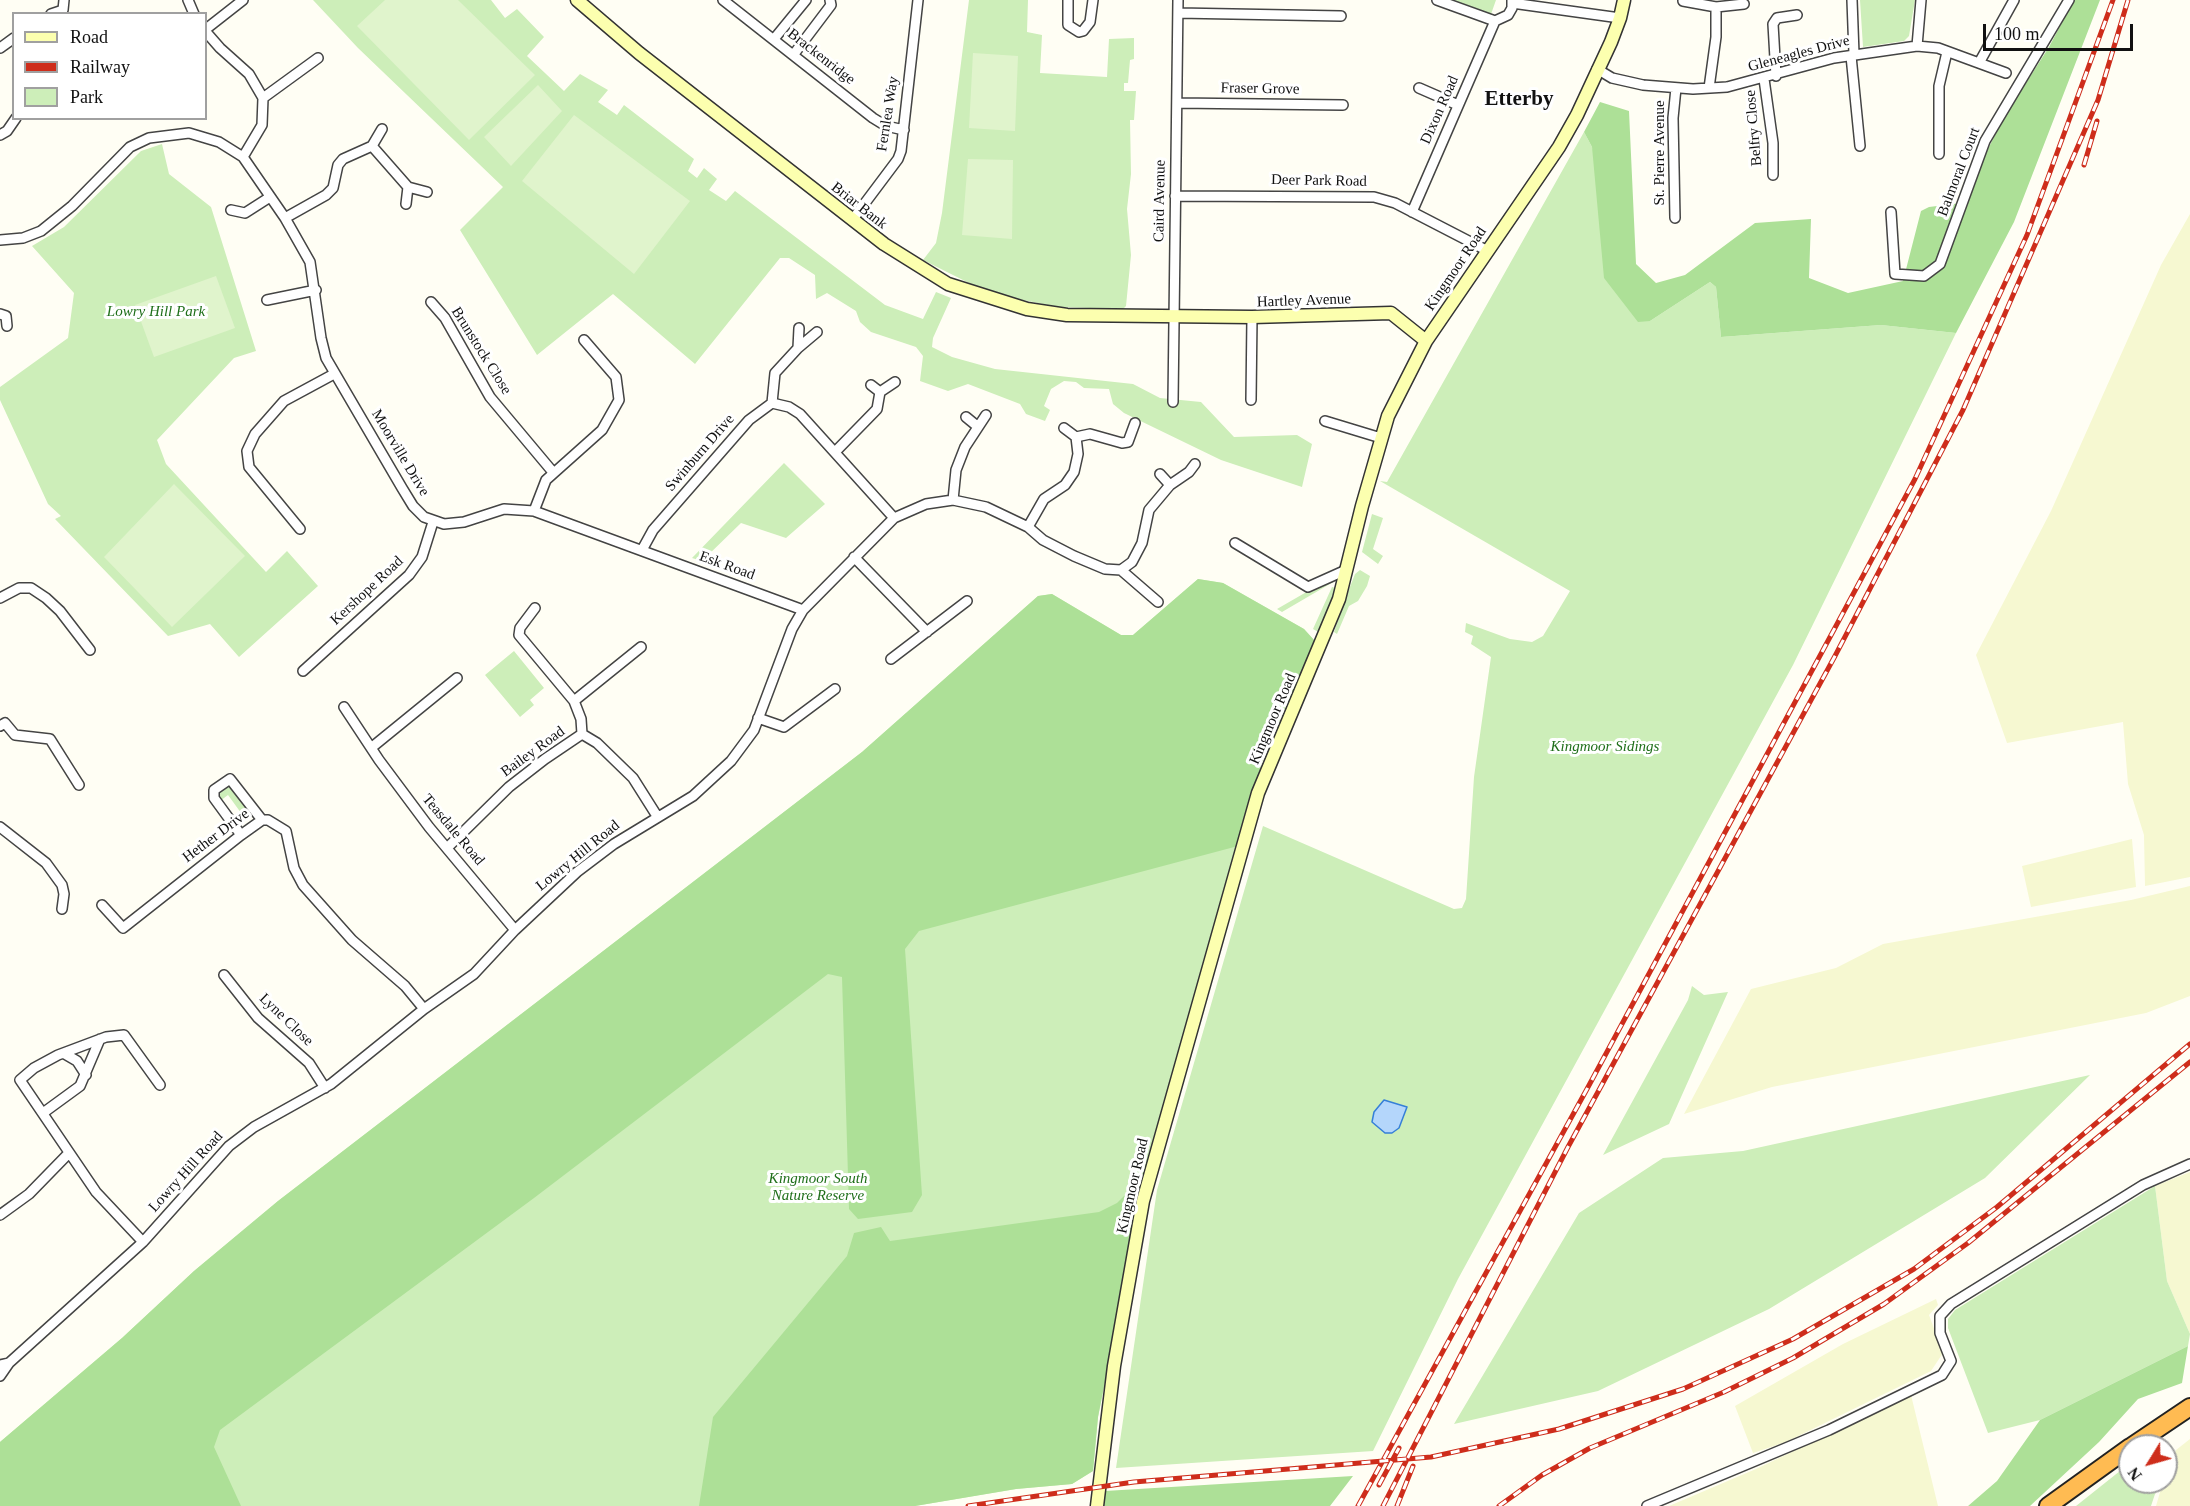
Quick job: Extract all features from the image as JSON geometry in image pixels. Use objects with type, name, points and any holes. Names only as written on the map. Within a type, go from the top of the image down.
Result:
[{"type":"highway","points":[[2150,1434],[2190,1407]]},
{"type":"highway","points":[[2048,1506],[2118,1456]]},
{"type":"street","points":[[207,29],[243,0]]},
{"type":"street","name":"Briar Bank","points":[[577,0],[693,97],[884,244],[925,272],[981,296],[1027,309],[1067,315],[1173,314]]},
{"type":"street","name":"Brackenridge","points":[[723,0],[873,118],[886,126],[904,130]]},
{"type":"street","points":[[774,39],[806,0]]},
{"type":"street","points":[[794,54],[831,5],[830,0]]},
{"type":"street","name":"Fernlea Way","points":[[853,219],[898,159],[904,130],[918,0]]},
{"type":"street","points":[[1068,0],[1068,25],[1079,32],[1083,31],[1090,22],[1093,0]]},
{"type":"street","name":"Caird Avenue","points":[[1173,402],[1178,0]]},
{"type":"street","points":[[1437,0],[1495,21]]},
{"type":"street","name":"Kingmoor Road","points":[[1097,1506],[1114,1366],[1145,1191],[1258,792],[1325,637],[1346,570],[1388,416],[1426,341],[1486,250],[1559,147],[1577,115],[1620,18],[1624,0]]},
{"type":"street","points":[[1852,0],[1853,55],[1860,146]]},
{"type":"street","points":[[1917,46],[1921,0]]},
{"type":"street","points":[[1979,63],[2014,0]]},
{"type":"street","name":"Balmoral Court","points":[[1891,212],[1895,274],[1924,276],[1940,264],[1985,141],[2069,0]]},
{"type":"street","points":[[1512,1],[1620,18]]},
{"type":"street","name":"Dixon Road","points":[[1412,212],[1495,21],[1508,15],[1512,1]]},
{"type":"street","points":[[1683,1],[1716,7],[1744,4]]},
{"type":"street","points":[[1709,88],[1716,37],[1716,7]]},
{"type":"street","points":[[1178,13],[1341,16]]},
{"type":"street","points":[[1776,76],[1773,24],[1777,18],[1797,15]]},
{"type":"street","points":[[207,31],[220,48],[249,74],[263,98],[262,126],[243,157]]},
{"type":"street","name":"Gleneagles Drive","points":[[1597,69],[1625,82],[1676,88],[1709,88],[1764,79],[1834,58],[1917,46],[1938,48],[2006,73]]},
{"type":"street","points":[[1939,154],[1939,86],[1947,52]]},
{"type":"street","points":[[263,98],[318,58]]},
{"type":"street","name":"Belfry Close","points":[[1764,79],[1773,143],[1773,175]]},
{"type":"street","points":[[1419,88],[1458,105]]},
{"type":"street","name":"St. Pierre Avenue","points":[[1675,218],[1673,118],[1676,88]]},
{"type":"street","name":"Fraser Grove","points":[[1177,103],[1343,105]]},
{"type":"street","points":[[0,135],[7,131],[15,120]]},
{"type":"street","points":[[285,218],[313,204],[333,188],[338,165],[343,159],[372,146],[382,129]]},
{"type":"street","name":"Moorville Drive","points":[[0,240],[23,238],[41,231],[72,206],[130,147],[149,138],[189,133],[219,142],[243,157],[285,218],[310,262],[316,290],[321,338],[334,374],[413,506],[433,522]]},
{"type":"street","points":[[372,146],[408,187],[427,192]]},
{"type":"street","points":[[406,204],[408,187]]},
{"type":"street","name":"Deer Park Road","points":[[1175,196],[1374,197],[1412,212],[1486,250]]},
{"type":"street","points":[[231,210],[244,213],[270,197]]},
{"type":"street","points":[[267,300],[316,290]]},
{"type":"street","name":"Brunstock Close","points":[[431,302],[445,318],[490,397],[552,471]]},
{"type":"street","name":"Hartley Avenue","points":[[1173,314],[1252,317],[1391,313],[1426,341]]},
{"type":"street","points":[[1251,400],[1252,317]]},
{"type":"street","points":[[798,348],[799,328]]},
{"type":"street","points":[[817,332],[798,348],[775,373],[772,404],[789,407],[800,414],[836,451],[894,518]]},
{"type":"street","points":[[534,511],[540,491],[552,471],[602,430],[619,400],[616,377],[584,340]]},
{"type":"street","points":[[300,529],[249,467],[247,451],[255,434],[279,405],[309,385],[334,374]]},
{"type":"street","points":[[836,451],[869,420],[877,409],[880,392],[895,382]]},
{"type":"street","points":[[872,385],[880,392]]},
{"type":"street","name":"Swinburn Drive","points":[[642,550],[653,530],[749,420],[772,404]]},
{"type":"street","points":[[953,500],[956,470],[977,426],[986,415]]},
{"type":"street","points":[[966,417],[977,426]]},
{"type":"street","points":[[1324,421],[1382,438]]},
{"type":"street","points":[[1076,437],[1090,434],[1122,443],[1128,442],[1135,423]]},
{"type":"street","points":[[1029,527],[1044,499],[1065,484],[1074,472],[1078,454],[1076,437],[1064,428]]},
{"type":"street","points":[[1121,570],[1132,562],[1142,543],[1149,510],[1170,485],[1189,472],[1195,464]]},
{"type":"street","points":[[1160,474],[1170,485]]},
{"type":"street","name":"Lowry Hill Road","points":[[0,1376],[5,1364],[143,1242],[229,1146],[254,1127],[325,1088],[424,1009],[474,974],[515,930],[577,872],[657,816],[693,796],[731,761],[754,730],[792,629],[803,610],[894,518],[926,504],[953,500],[986,507],[1029,527],[1043,540],[1074,556],[1105,569],[1121,570],[1158,602]]},
{"type":"street","points":[[433,522],[444,524],[464,522],[504,509],[534,511],[642,550]]},
{"type":"street","name":"Kershope Road","points":[[303,671],[409,574],[422,557],[433,522]]},
{"type":"street","points":[[1235,543],[1308,587],[1346,570]]},
{"type":"street","name":"Esk Road","points":[[642,550],[803,610]]},
{"type":"street","points":[[854,557],[927,632]]},
{"type":"street","points":[[0,598],[19,588],[31,588],[60,611],[90,650]]},
{"type":"street","points":[[891,659],[967,601]]},
{"type":"street","points":[[535,608],[520,628],[519,635],[574,701],[579,710],[582,735]]},
{"type":"street","points":[[574,701],[641,647]]},
{"type":"street","points":[[371,748],[457,678]]},
{"type":"street","points":[[758,718],[784,727],[835,689]]},
{"type":"street","name":"Teasdale Road","points":[[344,707],[429,827],[515,930]]},
{"type":"street","points":[[0,726],[5,723],[15,735],[50,739],[79,785]]},
{"type":"street","name":"Bailey Road","points":[[448,847],[509,787],[545,759],[582,735],[597,743],[633,778],[657,816]]},
{"type":"street","points":[[241,835],[214,798],[214,790],[230,779],[262,820]]},
{"type":"street","name":"Hether Drive","points":[[102,905],[123,928],[262,820],[276,823],[286,831],[294,868],[303,885],[352,940],[405,986],[424,1009]]},
{"type":"street","points":[[0,828],[46,863],[62,885],[65,904]]},
{"type":"street","name":"Lyne Close","points":[[224,975],[258,1018],[309,1063],[325,1088]]},
{"type":"street","points":[[143,1242],[96,1192],[20,1080],[34,1068],[58,1055],[100,1039],[124,1035],[160,1084]]},
{"type":"street","points":[[43,1113],[74,1093],[86,1075],[100,1039]]},
{"type":"street","points":[[65,1054],[77,1061],[86,1075]]},
{"type":"street","points":[[0,1215],[29,1194],[69,1153]]},
{"type":"street","points":[[1647,1506],[1829,1430],[1942,1375],[1951,1361],[1941,1333],[1940,1316],[1951,1304],[2143,1185],[2190,1164]]},
{"type":"green space","points":[[313,0],[491,0],[505,18],[517,9],[544,37],[527,56],[564,91],[580,74],[608,90],[598,102],[617,115],[624,105],[694,159],[688,171],[697,178],[704,168],[717,179],[709,190],[726,201],[735,191],[885,305],[923,319],[936,292],[951,298],[933,338],[932,347],[952,357],[995,369],[1133,384],[1160,398],[1201,402],[1234,437],[1297,435],[1312,444],[1302,487],[1221,460],[1124,413],[1113,404],[1109,389],[1084,388],[1076,382],[1064,381],[1051,389],[1044,406],[1050,410],[1045,421],[1026,414],[1020,404],[968,384],[948,391],[920,381],[923,356],[916,347],[871,332],[860,322],[856,311],[827,293],[816,299],[815,275],[789,258],[780,258],[695,364],[613,294],[537,355],[460,230],[503,187],[358,48]]},
{"type":"green space","points":[[385,0],[458,0],[535,75],[469,140],[357,26]]},
{"type":"green space","points":[[969,0],[1028,0],[1027,32],[1042,35],[1040,73],[1107,77],[1109,39],[1134,38],[1134,59],[1130,60],[1128,83],[1124,83],[1124,91],[1136,91],[1134,120],[1130,120],[1131,174],[1127,209],[1131,255],[1126,306],[1123,309],[1058,307],[1008,297],[973,285],[923,260],[936,243],[942,213]]},
{"type":"green space","points":[[1450,0],[1496,0],[1490,17]]},
{"type":"green space","points":[[1860,0],[1915,0],[1909,36],[1904,41],[1863,47]]},
{"type":"green space","points":[[2074,0],[2100,0],[2014,222],[1956,333],[1881,325],[1721,337],[1716,287],[1710,282],[1650,321],[1638,322],[1604,278],[1592,147],[1584,132],[1600,102],[1629,111],[1636,264],[1656,283],[1685,275],[1755,223],[1811,219],[1809,278],[1848,293],[1903,281],[1921,211],[1929,207],[1961,203],[2003,119],[2049,47]]},
{"type":"green space","points":[[973,53],[1018,56],[1015,131],[969,128]]},
{"type":"green space","points":[[538,85],[562,111],[511,166],[484,137]]},
{"type":"green space","points":[[574,115],[690,201],[634,274],[522,181]]},
{"type":"green space","name":"Kingmoor Sidings","points":[[1584,132],[1592,147],[1650,321],[1710,282],[1716,287],[1721,337],[1881,325],[1956,333],[1793,665],[1458,1279],[1373,1451],[1116,1468],[1157,1190],[1263,826],[1454,909],[1462,908],[1466,899],[1474,777],[1491,657],[1471,644],[1473,636],[1465,632],[1466,623],[1510,639],[1532,642],[1543,636],[1570,591],[1380,481],[1387,482]]},
{"type":"green space","name":"Lowry Hill Park","points":[[162,144],[169,174],[211,207],[256,351],[234,358],[157,440],[166,464],[266,572],[287,551],[318,586],[239,657],[210,624],[168,636],[55,519],[61,516],[48,504],[0,400],[0,387],[68,338],[74,293],[32,246],[64,227],[141,151]]},
{"type":"green space","points":[[968,159],[1013,160],[1012,239],[962,235]]},
{"type":"green space","points":[[2190,214],[2190,877],[2145,886],[2144,835],[2128,784],[2123,722],[2007,743],[1976,655],[2051,511],[2161,265]]},
{"type":"green space","name":"Lowry Hill Park","points":[[216,276],[235,328],[154,357],[135,305]]},
{"type":"green space","points":[[784,463],[825,504],[786,538],[741,523],[702,561],[692,558]]},
{"type":"green space","points":[[174,484],[245,556],[172,627],[104,557]]},
{"type":"green space","points":[[1372,514],[1383,518],[1373,549],[1383,556],[1378,564],[1362,552]]},
{"type":"green space","points":[[1360,570],[1370,576],[1367,586],[1358,601],[1349,606],[1337,634],[1334,632],[1346,597],[1355,574]]},
{"type":"green space","name":"Kingmoor South Nature Reserve","points":[[1198,579],[1223,583],[1304,629],[1314,640],[1262,762],[1155,1136],[1098,1417],[1093,1471],[1072,1484],[1016,1489],[915,1506],[0,1506],[0,1442],[122,1338],[194,1271],[278,1201],[862,752],[1038,596],[1052,594],[1121,635],[1133,635]]},
{"type":"green space","points":[[1198,579],[1223,583],[1304,629],[1314,640],[1315,649],[1280,717],[1262,762],[1238,846],[919,931],[905,949],[922,1195],[912,1212],[858,1219],[849,1209],[842,977],[828,974],[534,1198],[220,1430],[214,1447],[241,1506],[0,1506],[0,1442],[122,1338],[194,1271],[278,1201],[862,752],[1038,596],[1052,594],[1121,635],[1133,635]]},
{"type":"green space","points":[[1329,579],[1335,581],[1282,612],[1277,609]]},
{"type":"green space","points":[[1332,587],[1336,588],[1320,633],[1313,629]]},
{"type":"green space","points":[[514,651],[544,688],[530,700],[534,705],[520,717],[485,675]]},
{"type":"green space","points":[[222,788],[235,789],[252,812],[252,816],[242,823],[237,823],[244,817],[228,795],[220,801],[219,793]]},
{"type":"green space","points":[[2132,839],[2136,887],[2031,907],[2022,866]]},
{"type":"green space","points":[[2190,886],[2190,996],[2146,1013],[1772,1087],[1684,1114],[1751,989],[1836,968],[1883,944],[2131,900]]},
{"type":"green space","points":[[1692,986],[1704,995],[1728,992],[1669,1124],[1603,1155],[1688,1000]]},
{"type":"green space","points":[[2090,1075],[1985,1178],[1769,1309],[1598,1391],[1454,1424],[1579,1213],[1663,1158],[1743,1151]]},
{"type":"green space","points":[[2190,1172],[2190,1334],[2167,1281],[2155,1186]]},
{"type":"green space","points":[[1145,1175],[1098,1417],[1093,1471],[1072,1484],[1016,1489],[915,1506],[699,1506],[713,1417],[847,1256],[854,1233],[881,1227],[890,1241],[1099,1212],[1117,1203]]},
{"type":"green space","points":[[2155,1186],[2167,1281],[2190,1334],[2188,1346],[2040,1420],[1988,1433],[1948,1328],[1948,1319],[1955,1310]]},
{"type":"green space","points":[[1936,1299],[1938,1305],[1929,1315],[1943,1353],[1931,1371],[1786,1442],[1753,1453],[1735,1406],[1843,1344]]},
{"type":"green space","points":[[2188,1346],[2182,1383],[2138,1399],[2099,1442],[2030,1506],[1968,1506],[1997,1481],[2040,1420]]},
{"type":"green space","points":[[1911,1395],[1938,1506],[1669,1506],[1756,1469]]},
{"type":"green space","points":[[2190,1439],[2190,1506],[2156,1506],[2160,1494],[2178,1494],[2178,1448]]},
{"type":"green space","points":[[2118,1473],[2118,1494],[2155,1494],[2151,1506],[2076,1506]]},
{"type":"green space","points":[[1353,1476],[1330,1506],[1104,1506],[1105,1491]]},
{"type":"water","points":[[1384,1100],[1407,1107],[1399,1128],[1392,1133],[1385,1133],[1372,1122],[1374,1112]]},
{"type":"railway","points":[[1358,1506],[1587,1089],[1915,479],[2027,235],[2113,0]]},
{"type":"railway","points":[[1383,1506],[1568,1147],[1835,656],[1963,410],[2098,100],[2128,0]]},
{"type":"railway","points":[[2084,165],[2097,121]]},
{"type":"railway","points":[[968,1506],[1134,1482],[1431,1457],[1559,1429],[1683,1389],[1793,1339],[1914,1269],[1997,1207],[2190,1044]]},
{"type":"railway","points":[[1499,1506],[1542,1475],[1590,1448],[1724,1392],[1793,1358],[1884,1304],[1968,1243],[2190,1062]]},
{"type":"railway","points":[[1379,1485],[1399,1448]]},
{"type":"railway","points":[[1397,1506],[1413,1466]]},
{"type":"district","name":"Etterby","points":[[1519,100]]}]
